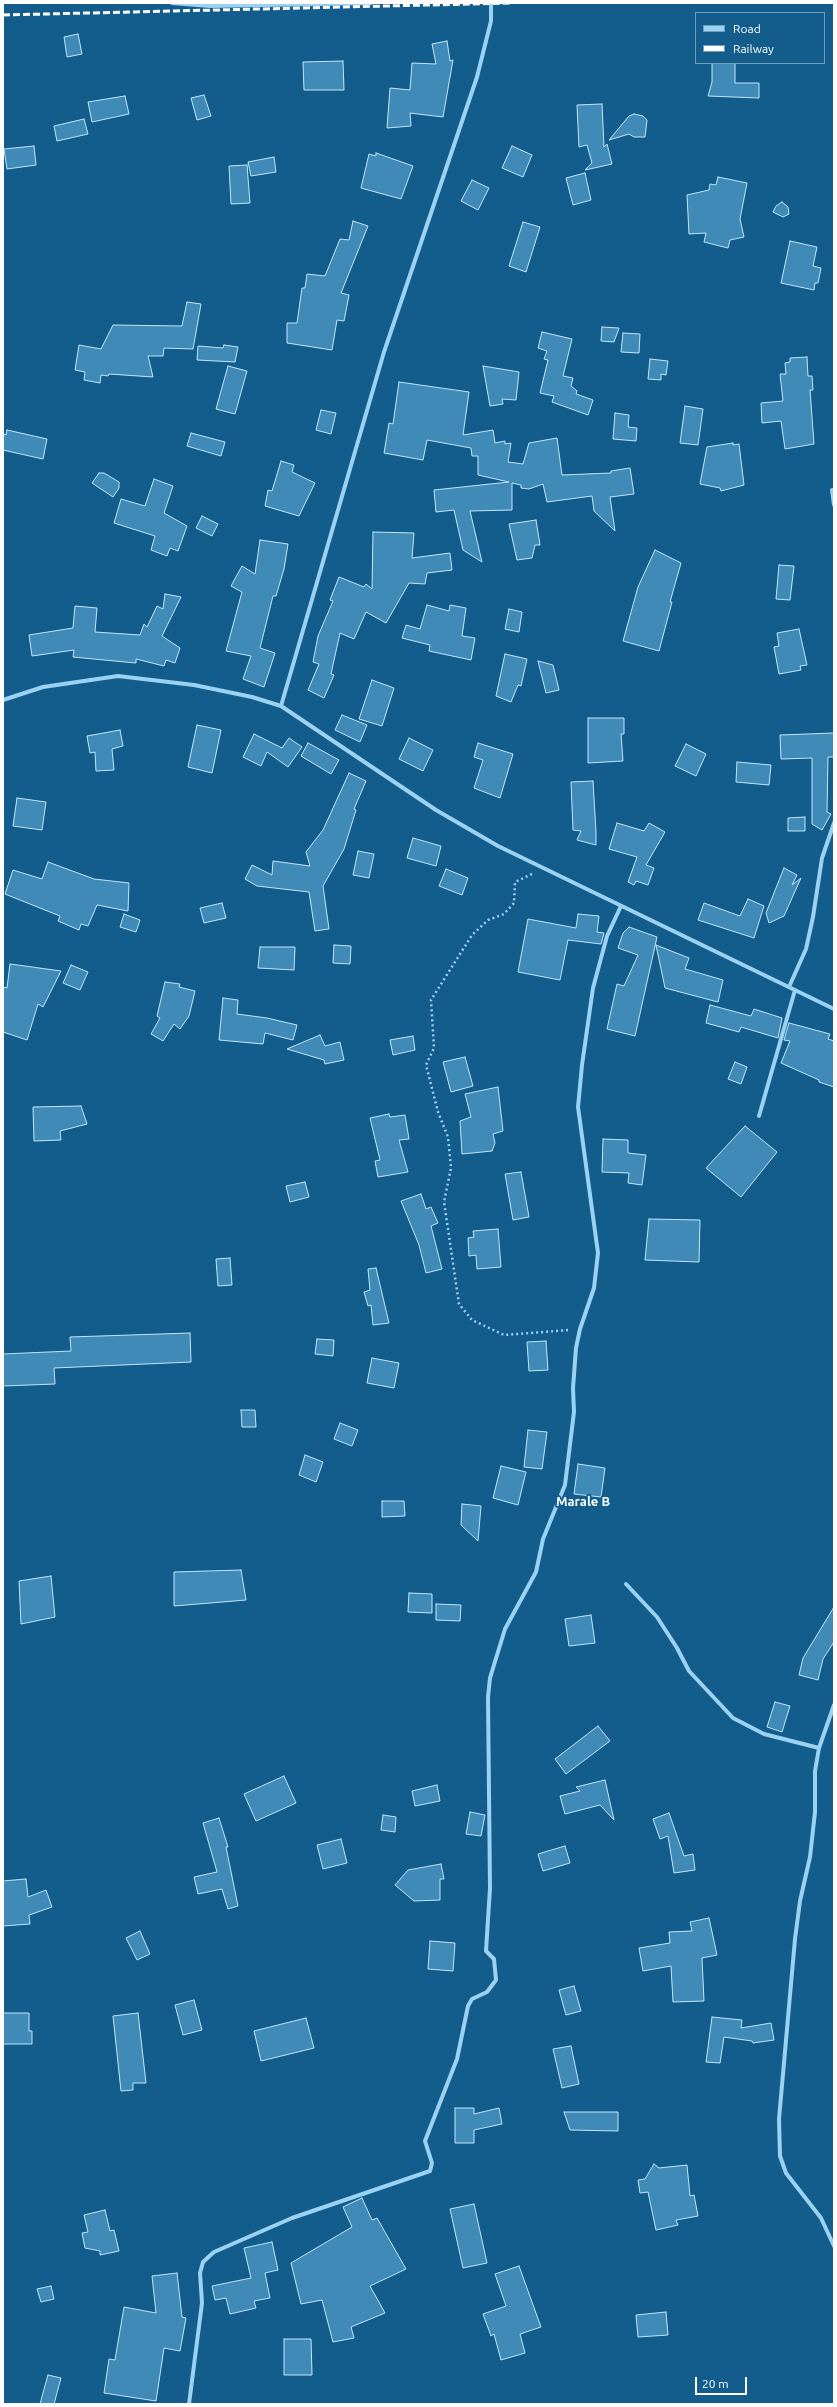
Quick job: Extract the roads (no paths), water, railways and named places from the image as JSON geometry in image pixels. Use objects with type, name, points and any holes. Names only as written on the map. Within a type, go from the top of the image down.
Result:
[{"type":"street","points":[[172,3],[210,6],[371,3]]},
{"type":"street","points":[[281,706],[384,352],[477,78],[491,21],[491,3]]},
{"type":"street","points":[[832,490],[834,505]]},
{"type":"street","points":[[3,700],[43,687],[118,676],[194,685],[252,697],[281,706],[468,830],[544,869],[834,1009]]},
{"type":"street","points":[[789,987],[806,948],[813,917],[822,858],[834,823]]},
{"type":"street","points":[[188,2404],[202,2303],[200,2273],[203,2262],[214,2252],[292,2218],[430,2171],[432,2163],[425,2141],[457,2059],[468,2006],[472,1999],[487,1992],[496,1980],[494,1959],[486,1951],[490,1888],[488,1697],[490,1678],[505,1629],[536,1572],[543,1539],[566,1486],[572,1444],[574,1412],[573,1388],[580,1329],[594,1288],[598,1253],[578,1107],[582,1065],[593,988],[607,936],[621,906]]},
{"type":"street","points":[[759,1116],[795,990]]},
{"type":"street","points":[[626,1584],[657,1617],[677,1648],[689,1671],[733,1718],[764,1734],[819,1748]]},
{"type":"street","points":[[834,1705],[819,1748],[815,1771],[815,1812],[810,1858],[800,1901],[785,2033],[779,2140],[780,2156],[786,2173],[821,2218],[834,2246]]},
{"type":"railway","points":[[3,15],[513,3]]},
{"type":"district","name":"Marale B","points":[[583,1502]]}]
